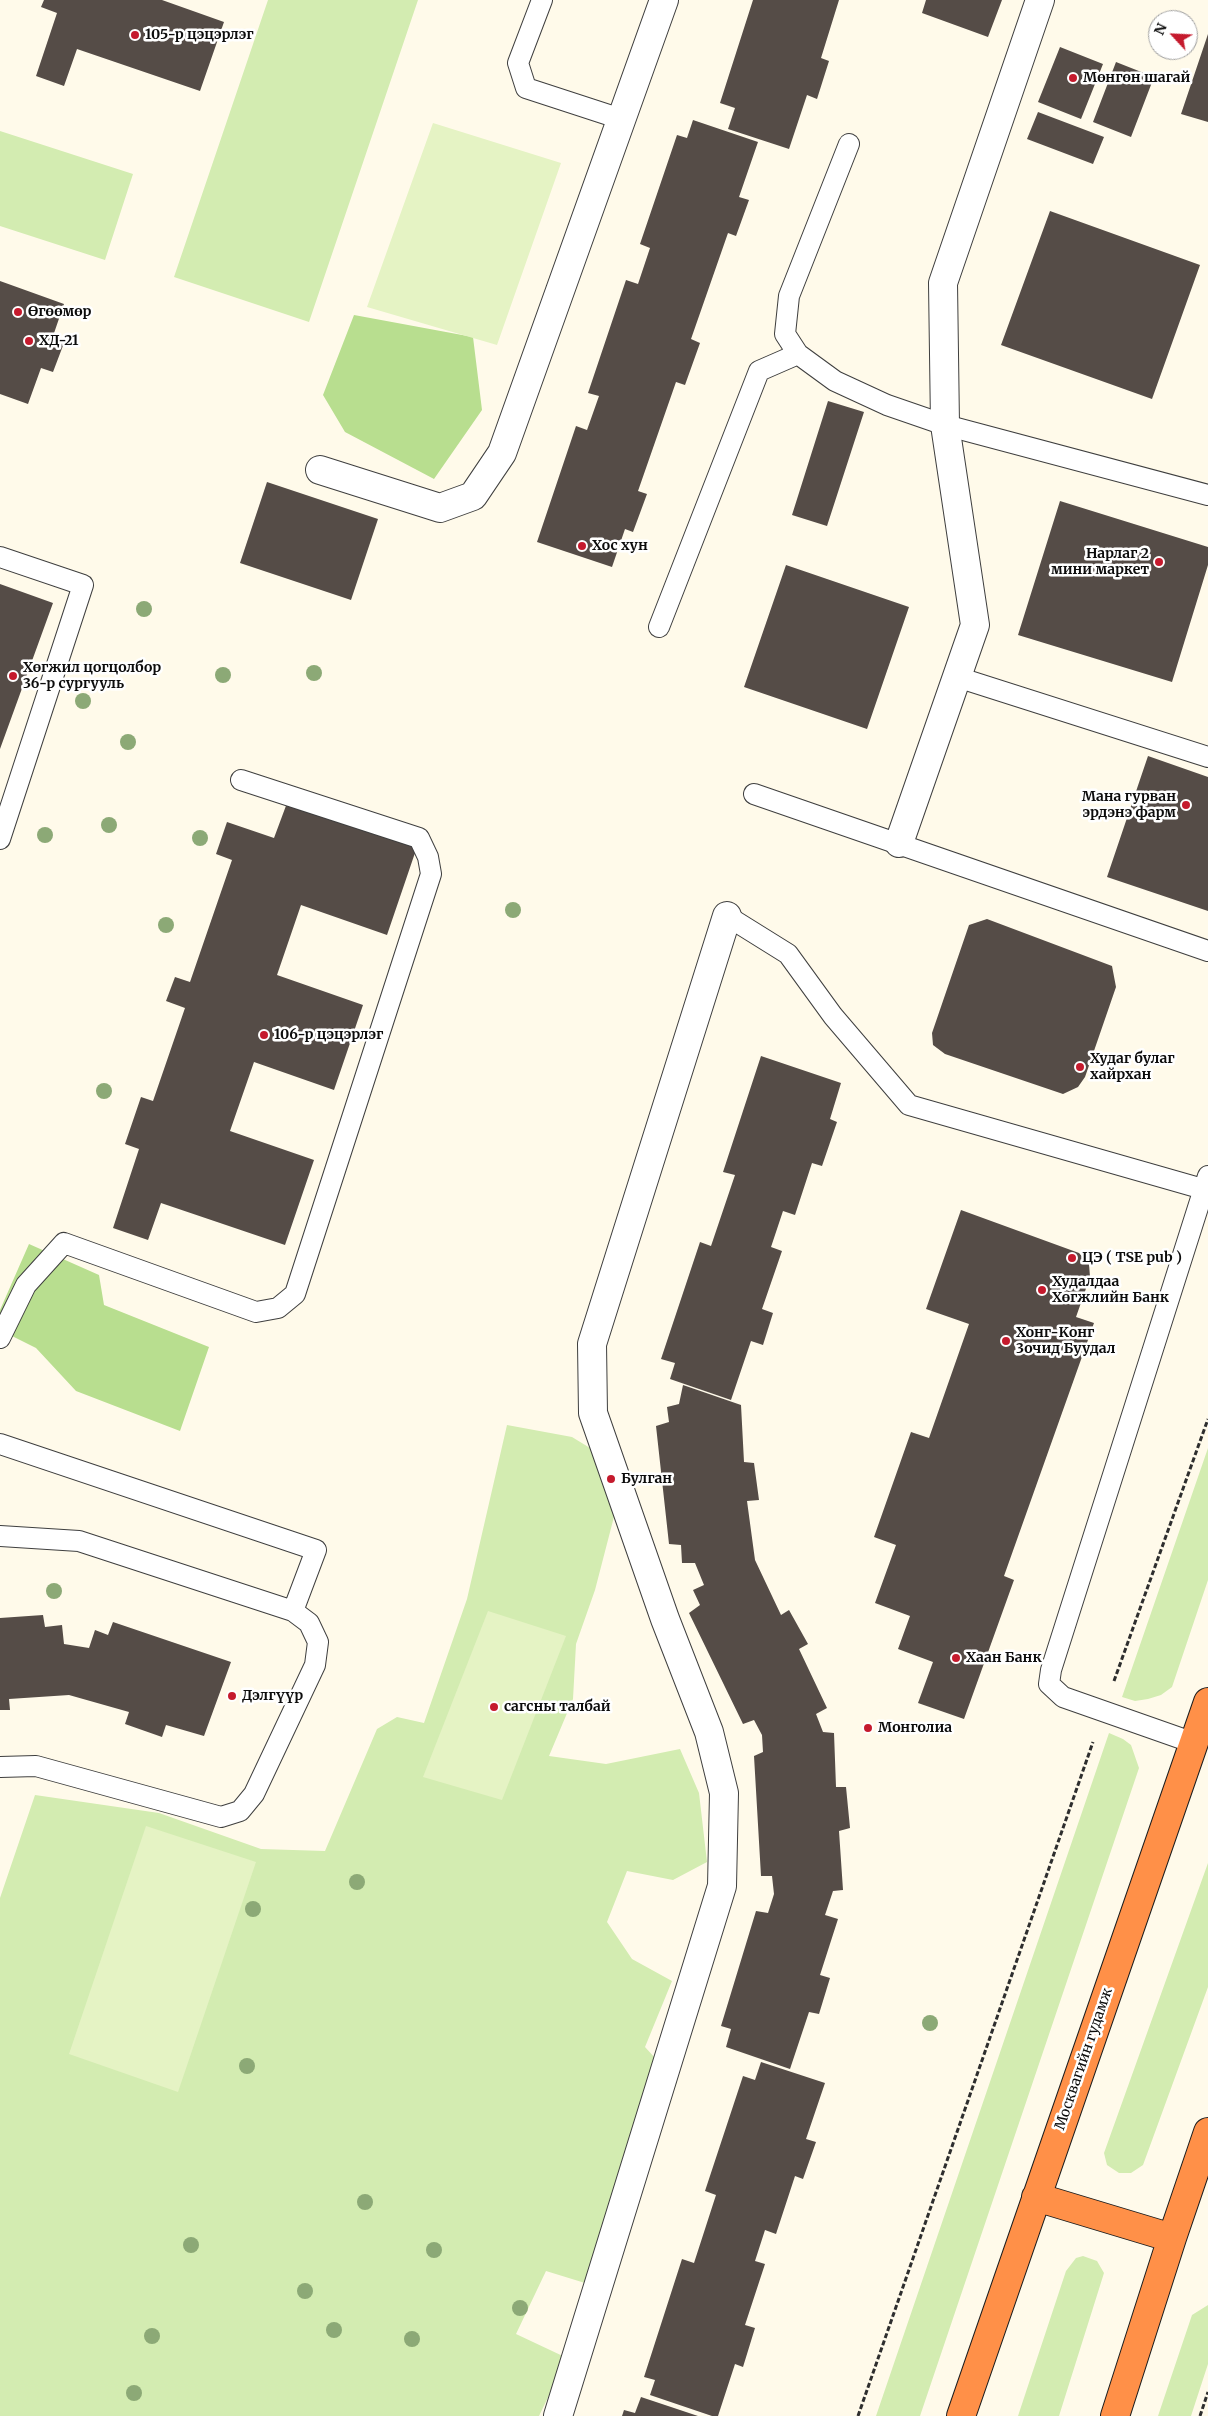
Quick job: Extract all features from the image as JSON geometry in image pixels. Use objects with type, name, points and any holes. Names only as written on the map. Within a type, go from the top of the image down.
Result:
[{"type":"highway","name":"Москвагийн гудамж","points":[[961,2416],[1208,1702]]},
{"type":"highway","points":[[1115,2416],[1208,2132]]},
{"type":"highway","points":[[1036,2197],[1172,2238]]},
{"type":"street","points":[[320,470],[440,508],[472,496],[502,452],[664,0]]},
{"type":"street","points":[[899,843],[975,625],[945,425],[943,283],[1040,0]]},
{"type":"street","points":[[558,2416],[722,1886],[724,1793],[709,1732],[665,1619],[592,1412],[592,1344],[727,916]]},
{"type":"lane","points":[[542,0],[518,63],[526,88],[621,119]]},
{"type":"lane","points":[[850,144],[789,296],[785,334],[798,354],[835,381],[887,406],[945,425],[1208,495]]},
{"type":"lane","points":[[659,627],[759,370],[798,354]]},
{"type":"lane","points":[[0,557],[82,585],[0,839]]},
{"type":"lane","points":[[957,677],[1208,756]]},
{"type":"lane","points":[[0,1338],[26,1285],[64,1243],[256,1312],[278,1308],[295,1294],[431,874],[428,856],[419,838],[241,780]]},
{"type":"lane","points":[[754,794],[1208,951]]},
{"type":"lane","points":[[727,916],[788,954],[833,1016],[909,1105],[1205,1183],[1051,1670],[1049,1684],[1063,1697],[1194,1743]]},
{"type":"lane","points":[[0,1444],[316,1550],[293,1611]]},
{"type":"lane","points":[[0,1536],[79,1541],[293,1611],[309,1623],[318,1642],[314,1665],[254,1794],[240,1811],[221,1817],[36,1766],[0,1767]]},
{"type":"path","points":[[858,2416],[1208,1419]]},
{"type":"path","points":[[1200,2416],[1208,2392]]},
{"type":"green space","points":[[268,0],[418,0],[309,322],[174,277]]},
{"type":"green space","points":[[433,123],[561,163],[497,345],[367,307]]},
{"type":"green space","points":[[0,131],[133,174],[105,260],[0,226]]},
{"type":"green space","points":[[354,315],[473,337],[482,410],[434,479],[345,432],[323,395]]},
{"type":"green space","points":[[29,1244],[99,1275],[104,1305],[209,1347],[180,1431],[76,1391],[36,1348],[0,1330],[0,1310]]},
{"type":"green space","points":[[507,1425],[572,1437],[608,1459],[616,1509],[595,1590],[576,1644],[573,1699],[549,1756],[606,1764],[680,1749],[699,1793],[707,1862],[673,1880],[627,1871],[607,1922],[632,1959],[672,1981],[645,2047],[677,2082],[598,2287],[546,2271],[516,2334],[567,2358],[539,2416],[0,2416],[0,1898],[35,1795],[159,1813],[261,1849],[325,1851],[377,1729],[397,1717],[424,1723],[467,1599]]},
{"type":"green space","points":[[1208,1448],[1208,1580],[1172,1687],[1161,1695],[1148,1699],[1135,1701],[1122,1697]]},
{"type":"green space","name":"сагсны талбай","points":[[488,1611],[566,1636],[502,1800],[423,1777]]},
{"type":"green space","points":[[1109,1733],[1131,1745],[1139,1768],[920,2416],[876,2416]]},
{"type":"green space","points":[[146,1826],[256,1862],[178,2092],[69,2054]]},
{"type":"green space","points":[[1208,1863],[1208,1987],[1143,2165],[1131,2173],[1119,2173],[1107,2165],[1104,2153]]},
{"type":"green space","points":[[1083,2256],[1097,2261],[1104,2273],[1059,2416],[1018,2416],[1066,2271],[1076,2258]]},
{"type":"green space","points":[[1208,2305],[1208,2364],[1191,2416],[1158,2416],[1192,2315]]},
{"type":"building","name":"105-р цэцэрлэг","points":[[44,0],[162,0],[224,22],[200,91],[77,49],[64,86],[36,76],[57,13],[41,7]]},
{"type":"building","points":[[753,0],[839,0],[821,58],[829,61],[817,99],[807,95],[789,149],[728,129],[735,108],[720,103]]},
{"type":"building","points":[[926,0],[1002,0],[988,37],[922,13]]},
{"type":"building","points":[[1208,34],[1208,122],[1181,114]]},
{"type":"building","points":[[1060,47],[1103,64],[1081,119],[1038,102]]},
{"type":"building","points":[[1116,62],[1154,77],[1131,137],[1093,122]]},
{"type":"building","points":[[1038,112],[1104,137],[1093,164],[1027,139]]},
{"type":"building","points":[[693,120],[758,142],[739,197],[749,200],[736,236],[728,233],[691,339],[700,343],[685,385],[676,382],[638,491],[647,494],[633,532],[625,529],[612,567],[537,542],[576,426],[587,430],[599,396],[588,393],[626,280],[638,284],[650,248],[640,244],[677,135],[687,138]]},
{"type":"building","points":[[1050,211],[1200,265],[1152,399],[1001,345]]},
{"type":"building","name":"ХД-21","points":[[0,281],[64,304],[52,339],[64,343],[53,372],[41,368],[28,404],[0,394]]},
{"type":"building","points":[[828,401],[864,412],[827,526],[792,515]]},
{"type":"building","points":[[267,482],[378,519],[351,600],[240,563]]},
{"type":"building","points":[[1060,501],[1208,547],[1208,565],[1172,682],[1018,635]]},
{"type":"building","points":[[786,565],[909,607],[867,729],[744,687]]},
{"type":"building","name":"Хөгжил цогцолбор 36-р сургууль","points":[[0,584],[53,603],[0,749]]},
{"type":"building","points":[[1148,756],[1208,777],[1208,911],[1107,877]]},
{"type":"building","name":"106-р цэцэрлэг","points":[[287,803],[417,847],[387,935],[301,905],[277,975],[363,1005],[334,1090],[254,1062],[230,1131],[314,1160],[285,1245],[161,1203],[148,1240],[113,1228],[139,1149],[125,1144],[141,1097],[153,1101],[185,1008],[166,1001],[175,977],[190,982],[232,860],[216,854],[227,822],[274,838]]},
{"type":"building","points":[[987,919],[1112,966],[1116,987],[1085,1077],[1078,1087],[1063,1094],[945,1054],[933,1045],[932,1033],[969,925]]},
{"type":"building","points":[[761,1056],[841,1083],[830,1119],[837,1122],[822,1166],[812,1163],[795,1215],[783,1211],[771,1247],[782,1251],[762,1309],[773,1313],[763,1345],[751,1341],[731,1400],[670,1379],[675,1363],[661,1359],[700,1242],[711,1246],[735,1175],[723,1172]]},
{"type":"building","points":[[961,1210],[1079,1253],[1089,1264],[1090,1277],[1076,1317],[1094,1323],[1004,1576],[1014,1580],[964,1719],[918,1703],[933,1662],[898,1649],[910,1616],[875,1603],[896,1545],[874,1537],[911,1432],[929,1438],[969,1324],[926,1309]]},
{"type":"building","points":[[683,1385],[741,1405],[744,1462],[754,1463],[759,1500],[747,1501],[755,1560],[781,1615],[789,1610],[808,1644],[799,1649],[827,1708],[816,1714],[823,1732],[834,1733],[836,1787],[846,1787],[850,1828],[839,1831],[843,1890],[833,1891],[825,1915],[838,1919],[820,1975],[830,1978],[819,2014],[809,2012],[790,2069],[726,2047],[731,2029],[721,2026],[756,1911],[768,1913],[774,1894],[772,1876],[761,1876],[754,1756],[763,1752],[762,1735],[754,1720],[743,1724],[689,1613],[700,1605],[693,1590],[704,1585],[695,1563],[682,1563],[681,1545],[669,1544],[656,1426],[669,1422],[667,1407],[679,1404]]},
{"type":"building","points":[[43,1615],[45,1627],[62,1625],[64,1644],[89,1648],[95,1630],[108,1635],[113,1622],[231,1662],[204,1736],[166,1725],[162,1737],[125,1724],[129,1712],[69,1695],[9,1699],[10,1710],[0,1710],[0,1618]]},
{"type":"building","points":[[761,2062],[825,2083],[806,2139],[816,2142],[803,2179],[795,2176],[776,2234],[765,2230],[755,2261],[765,2264],[745,2325],[755,2328],[743,2367],[735,2364],[718,2416],[712,2416],[650,2395],[655,2380],[644,2377],[682,2259],[694,2263],[716,2195],[705,2191],[743,2076],[755,2080]]},
{"type":"building","points":[[641,2397],[698,2416],[622,2416],[624,2410],[635,2413]]},
{"type":"place","name":"105-р цэцэрлэг","points":[[135,35]]},
{"type":"place","name":"Мөнгөн шагай","points":[[1073,78]]},
{"type":"place","name":"Өгөөмөр","points":[[18,312]]},
{"type":"place","name":"ХД-21","points":[[29,341]]},
{"type":"place","name":"Хос хун","points":[[582,546]]},
{"type":"place","name":"Нарлаг 2 мини маркет","points":[[1159,562]]},
{"type":"place","name":"Хөгжил цогцолбор 36-р сургууль","points":[[13,676]]},
{"type":"place","name":"Мана гурван эрдэнэ фарм","points":[[1186,805]]},
{"type":"place","name":"106-р цэцэрлэг","points":[[264,1035]]},
{"type":"place","name":"Худаг булаг хайрхан","points":[[1080,1067]]},
{"type":"place","name":"ЦЭ ( TSE pub )","points":[[1072,1258]]},
{"type":"place","name":"Худалдаа Хөгжлийн Банк","points":[[1042,1290]]},
{"type":"place","name":"Хонг-Kонг 3очид Буудал","points":[[1006,1341]]},
{"type":"place","name":"Булган","points":[[611,1479]]},
{"type":"place","name":"Хаан Банк","points":[[956,1658]]},
{"type":"place","name":"Дэлгүүр","points":[[232,1696]]},
{"type":"place","name":"сагсны талбай","points":[[494,1707]]},
{"type":"place","name":"Монголиа","points":[[868,1728]]}]
